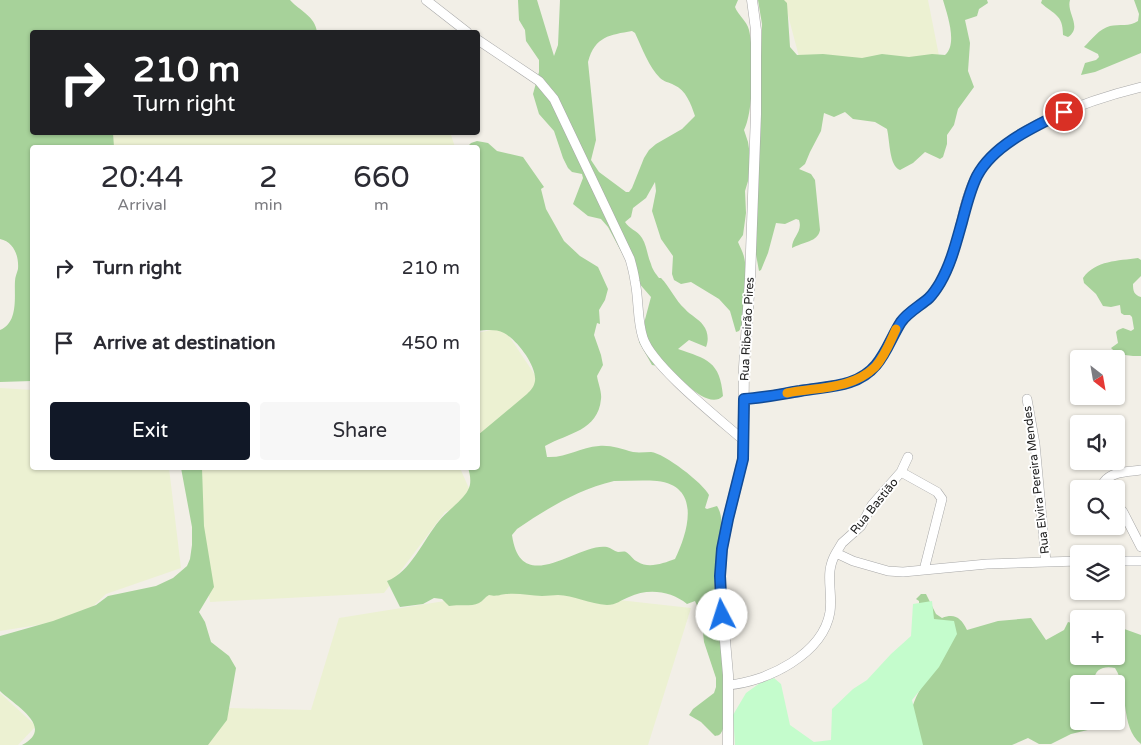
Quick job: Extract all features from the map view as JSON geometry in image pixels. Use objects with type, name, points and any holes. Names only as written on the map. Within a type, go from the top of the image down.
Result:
[{"type":"street","points":[[426,0],[464,30]]},
{"type":"street","name":"Rua Ribeirão Pires","points":[[728,745],[728,686],[720,602],[720,576],[722,549],[743,459],[746,327],[750,279],[756,114],[756,30],[752,0]]},
{"type":"street","points":[[480,41],[539,81],[554,100],[630,259],[644,340],[655,358],[742,439]]},
{"type":"street","points":[[744,399],[766,398],[801,390],[841,386],[857,380],[875,366],[888,348],[902,320],[930,297],[941,282],[952,259],[975,182],[990,159],[1035,126],[1070,109],[1107,95],[1141,87]]},
{"type":"street","name":"Rua Elvira Pereira Mendes","points":[[1026,399],[1034,444],[1046,562]]},
{"type":"street","name":"Rua Bastião","points":[[836,552],[842,543],[861,526],[872,506],[901,472],[908,457]]},
{"type":"street","points":[[1106,480],[1116,474],[1141,470]]},
{"type":"street","points":[[901,472],[937,492],[942,499],[924,570]]},
{"type":"street","points":[[1125,519],[1141,547]]},
{"type":"street","points":[[728,686],[743,684],[780,669],[802,656],[817,641],[825,630],[830,614],[830,565],[836,552],[853,561],[888,571],[924,570],[987,564],[1070,561]]},
{"type":"street","points":[[1125,561],[1141,561]]},
{"type":"green space","points":[[0,0],[290,0],[316,26],[317,30],[30,30],[30,135],[113,135],[114,145],[30,145],[30,381],[0,382],[0,330],[6,326],[13,315],[18,264],[15,250],[9,243],[0,239]]},
{"type":"green space","points":[[518,0],[537,0],[554,56],[558,45],[560,0],[738,0],[735,7],[749,30],[752,66],[750,109],[744,130],[752,168],[745,191],[746,213],[743,235],[738,242],[745,264],[747,284],[746,306],[739,331],[736,332],[730,311],[719,299],[691,282],[681,284],[674,280],[672,274],[673,256],[661,239],[652,211],[656,191],[655,182],[646,198],[633,208],[631,217],[625,222],[642,238],[652,268],[659,278],[661,278],[681,305],[705,327],[708,336],[706,347],[689,340],[678,349],[704,359],[715,368],[719,375],[723,396],[716,400],[709,399],[693,390],[664,367],[652,365],[639,342],[651,297],[637,281],[608,227],[601,219],[588,216],[573,204],[583,178],[582,174],[572,172],[568,168],[554,131],[539,114],[533,94],[539,72],[539,60],[526,41],[525,30],[519,20]],"holes":[[[632,31],[635,33],[656,74],[682,90],[690,102],[695,116],[682,129],[649,150],[632,188],[629,192],[626,192],[599,172],[591,160],[596,140],[588,62],[591,53],[604,38]]]},
{"type":"green space","points":[[758,0],[784,0],[787,3],[790,47],[797,55],[823,54],[862,58],[882,54],[909,57],[932,54],[945,55],[951,44],[951,36],[943,0],[987,0],[988,3],[979,9],[977,16],[965,20],[970,43],[968,71],[974,87],[958,109],[954,125],[947,135],[947,144],[943,157],[940,159],[925,152],[913,163],[900,170],[896,168],[892,158],[887,129],[875,122],[853,119],[845,112],[834,117],[824,113],[821,131],[805,164],[799,169],[811,174],[815,180],[819,234],[813,239],[792,248],[800,228],[799,220],[796,219],[785,224],[776,223],[768,253],[759,271],[755,249],[762,24]]},
{"type":"green space","points":[[784,0],[928,0],[942,71],[802,68]]},
{"type":"green space","points":[[1042,0],[1070,0],[1069,5],[1074,29],[1068,37],[1063,35],[1063,28],[1059,19],[1041,3]]},
{"type":"green space","points":[[1134,0],[1141,0],[1141,53],[1095,72],[1081,75],[1085,63],[1096,60],[1099,57],[1098,54],[1084,47],[1102,29],[1110,26],[1128,25],[1138,21],[1139,14]]},
{"type":"green space","points":[[100,135],[451,135],[454,145],[102,145]]},
{"type":"green space","points":[[477,141],[488,143],[497,151],[523,157],[544,187],[541,189],[546,209],[564,241],[580,256],[598,267],[608,289],[605,300],[599,310],[600,324],[597,323],[594,335],[603,365],[597,376],[601,396],[599,410],[588,425],[545,446],[547,457],[561,456],[586,448],[603,446],[616,447],[633,452],[651,452],[665,457],[683,469],[709,495],[705,508],[717,506],[720,512],[719,550],[724,616],[727,701],[725,721],[719,735],[715,736],[701,722],[689,715],[693,709],[714,693],[716,687],[716,678],[704,642],[701,614],[695,601],[687,604],[674,596],[659,592],[636,594],[610,605],[564,595],[505,594],[489,595],[479,603],[472,605],[449,606],[442,599],[434,598],[423,604],[400,607],[387,581],[403,571],[416,555],[433,528],[466,494],[470,482],[468,470],[480,470],[480,433],[527,394],[535,381],[533,368],[515,341],[498,331],[480,331],[480,145],[469,145]],"holes":[[[614,481],[657,481],[671,485],[681,492],[686,501],[688,512],[687,524],[675,559],[656,565],[647,565],[636,561],[626,552],[618,552],[607,547],[595,548],[538,566],[527,563],[517,554],[512,535],[517,529],[552,507],[600,485]]]},
{"type":"green space","points":[[1138,258],[1141,260],[1141,276],[1133,286],[1135,294],[1141,297],[1141,356],[1125,355],[1125,350],[1113,350],[1111,348],[1118,343],[1116,332],[1118,330],[1123,328],[1131,331],[1134,329],[1132,317],[1121,313],[1120,305],[1103,306],[1096,294],[1084,283],[1083,278],[1088,272],[1108,262]]},
{"type":"green space","points":[[503,327],[545,390],[480,437],[480,333]]},
{"type":"green space","points":[[0,388],[30,390],[30,470],[169,470],[181,568],[106,594],[81,618],[0,631]]},
{"type":"green space","points":[[181,470],[202,470],[204,526],[214,587],[199,612],[205,622],[211,642],[229,656],[236,668],[227,720],[208,745],[22,745],[31,738],[35,731],[34,724],[22,709],[0,691],[0,636],[53,621],[96,605],[108,596],[156,586],[173,578],[187,566],[190,559],[192,527]]},
{"type":"green space","points":[[188,470],[461,470],[475,502],[445,512],[384,593],[210,602]]},
{"type":"green space","points":[[519,589],[691,608],[648,745],[206,745],[229,708],[311,710],[339,618]]},
{"type":"green space","points":[[921,594],[926,594],[936,614],[942,618],[954,616],[962,622],[967,630],[998,621],[1031,618],[1046,640],[1064,630],[1068,622],[1070,623],[1070,665],[1125,665],[1125,629],[1141,635],[1141,744],[1134,737],[1127,718],[1125,675],[1119,675],[1115,668],[1106,667],[1099,670],[1095,675],[1070,675],[1070,730],[1088,730],[1071,734],[1051,744],[1039,744],[1028,738],[1012,745],[914,745],[911,716],[914,703],[921,688],[919,601],[916,599]]},
{"type":"green space","points":[[932,601],[934,619],[954,621],[957,634],[939,667],[912,700],[923,745],[735,745],[733,715],[746,693],[760,683],[774,678],[781,684],[790,725],[814,742],[831,740],[832,709],[853,689],[867,680],[911,636],[913,604]]},
{"type":"green space","points":[[0,693],[36,726],[18,745],[0,745]]},
{"type":"slow traffic","points":[[787,393],[841,386],[857,380],[875,366],[888,348],[896,329]]},
{"type":"route","points":[[722,615],[720,602],[722,549],[743,459],[744,399],[766,398],[801,390],[841,386],[857,380],[875,366],[888,348],[902,320],[930,297],[941,282],[952,259],[969,196],[978,175],[990,159],[1008,144],[1035,126],[1064,112]]}]
